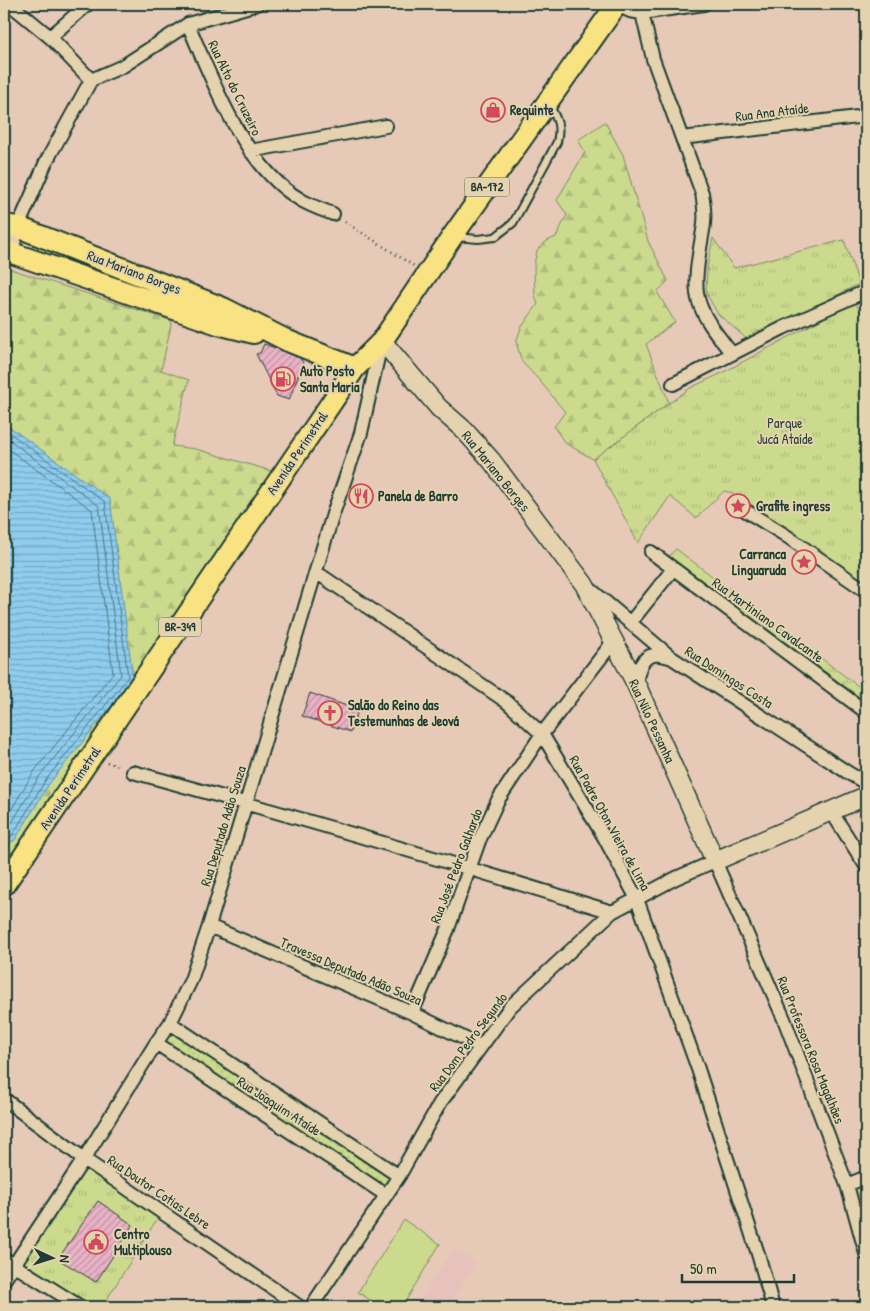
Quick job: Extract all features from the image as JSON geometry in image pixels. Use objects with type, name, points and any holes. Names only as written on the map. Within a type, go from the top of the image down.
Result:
[{"type":"main road","name":"Avenida Perimetral","points":[[4,885],[355,368],[382,341],[452,237],[617,4]]},
{"type":"main road","name":"Rua Mariano Borges","points":[[11,226],[224,308],[288,341],[355,368]]},
{"type":"main road","name":"Rua Mariano Borges","points":[[8,252],[218,324],[288,341]]},
{"type":"street","points":[[10,4],[50,37],[91,80]]},
{"type":"street","points":[[50,37],[88,4]]},
{"type":"street","points":[[8,252],[11,226],[91,80],[123,66],[188,24],[257,4]]},
{"type":"street","points":[[617,4],[630,11],[642,13],[704,4]]},
{"type":"street","points":[[642,13],[653,59],[702,193],[704,222],[697,270],[698,299],[710,325],[732,354]]},
{"type":"street","name":"Rua Alto do Cruzeiro","points":[[188,24],[220,99],[250,150],[278,183],[302,201],[333,214]]},
{"type":"street","name":"Rua Ana Ataíde","points":[[682,138],[866,116]]},
{"type":"street","points":[[250,150],[386,126]]},
{"type":"street","points":[[673,384],[783,328],[866,291]]},
{"type":"street","name":"Rua Deputado Adão Souza","points":[[4,1280],[9,1262],[84,1159],[170,1023],[191,980],[333,514],[361,433],[382,341]]},
{"type":"street","name":"Rua Mariano Borges","points":[[382,341],[440,408],[464,430],[491,460],[584,584]]},
{"type":"street","points":[[738,506],[785,535],[866,591]]},
{"type":"street","name":"Rua Martiniano Cavalcante","points":[[652,552],[866,712]]},
{"type":"street","points":[[630,623],[673,569]]},
{"type":"street","name":"Rua Padre Oton Vieira de Lima","points":[[316,572],[507,702],[542,734],[604,837],[637,899],[698,1069],[759,1257],[773,1307]]},
{"type":"street","name":"Rua Domingos Costa","points":[[584,584],[672,658],[866,783]]},
{"type":"street","name":"Rua Nilo Pessanha","points":[[584,584],[636,684],[715,861]]},
{"type":"street","name":"Rua José Pedro Galhardo","points":[[412,1013],[448,929],[479,841],[498,800],[542,734],[613,642]]},
{"type":"street","points":[[636,684],[638,668],[646,658],[654,655],[672,658]]},
{"type":"street","points":[[133,772],[469,868],[612,912]]},
{"type":"street","points":[[715,861],[866,796]]},
{"type":"street","points":[[831,811],[866,866]]},
{"type":"street","name":"Rua Dom Pedro Segundo","points":[[311,1307],[399,1176],[440,1103],[510,1007],[612,912],[676,878],[715,861]]},
{"type":"street","name":"Rua Professora Rosa Magalhães","points":[[715,861],[784,1019],[847,1185],[866,1254]]},
{"type":"street","name":"Travessa Deputado Adão Souza","points":[[209,926],[412,1013],[480,1046]]},
{"type":"street","name":"Rua Joaquim Ataíde","points":[[170,1023],[399,1176]]},
{"type":"street","name":"Rua Joaquim Ataíde","points":[[156,1043],[386,1195]]},
{"type":"street","name":"Rua Doutor Cotias Lebre","points":[[4,1098],[84,1159],[300,1307]]},
{"type":"street","points":[[847,1185],[866,1177]]},
{"type":"street","points":[[9,1262],[81,1307]]},
{"type":"lane","points":[[452,237],[478,239],[495,237],[513,223],[557,142],[559,130],[556,116],[548,102]]},
{"type":"path","points":[[333,214],[427,274]]},
{"type":"path","points":[[92,756],[133,772]]},
{"type":"shaded area","points":[[454,1248],[475,1262],[448,1306],[416,1307]]},
{"type":"shaded area","points":[[343,1296],[360,1307],[336,1307]]},
{"type":"green space","points":[[605,122],[623,155],[648,241],[668,281],[657,292],[675,322],[646,344],[669,403],[593,459],[565,443],[554,427],[565,412],[522,362],[516,342],[521,328],[538,304],[535,296],[534,265],[537,250],[547,241],[556,237],[567,215],[557,200],[585,152],[578,140]]},
{"type":"green space","points":[[713,238],[734,268],[844,240],[859,284],[748,340],[718,314],[706,293],[707,268]]},
{"type":"green space","points":[[34,241],[227,321],[31,250]]},
{"type":"green space","points":[[4,267],[172,321],[161,370],[189,380],[172,446],[196,449],[275,472],[4,865]]},
{"type":"green space","name":"Parque Jucá Ataíde","points":[[854,302],[866,319],[866,585],[736,494],[724,491],[696,518],[670,496],[638,543],[593,459],[690,388],[722,373]]},
{"type":"green space","points":[[676,549],[866,692],[866,702],[669,556]]},
{"type":"green space","points":[[170,1023],[399,1176],[386,1195],[156,1043]]},
{"type":"green space","points":[[84,1159],[162,1211],[102,1307],[81,1307],[14,1266]]},
{"type":"green space","points":[[866,1177],[866,1254],[847,1185]]},
{"type":"green space","points":[[404,1220],[440,1244],[402,1307],[381,1307],[358,1292]]},
{"type":"water","points":[[4,423],[110,499],[133,679],[49,784],[15,840],[4,847]]},
{"type":"building","name":"Auto Posto Santa Maria","points":[[264,344],[300,357],[303,363],[289,400],[277,396],[256,354],[260,353]]},
{"type":"building","name":"Salão do Reino das Testemunhas de Jeová","points":[[310,693],[358,710],[351,732],[302,716]]},
{"type":"building","name":"Centro Multiplouso","points":[[98,1201],[133,1225],[96,1282],[58,1259]]},
{"type":"place","name":"Requinte","points":[[493,110]]},
{"type":"place","name":"Auto Posto Santa Maria","points":[[283,379]]},
{"type":"place","name":"Panela de Barro","points":[[361,496]]},
{"type":"place","name":"Grafite ingress","points":[[738,506]]},
{"type":"place","name":"Carranca Linguaruda","points":[[804,562]]},
{"type":"place","name":"Salão do Reino das Testemunhas de Jeová","points":[[330,713]]},
{"type":"place","name":"Centro Multiplouso","points":[[96,1242]]}]
